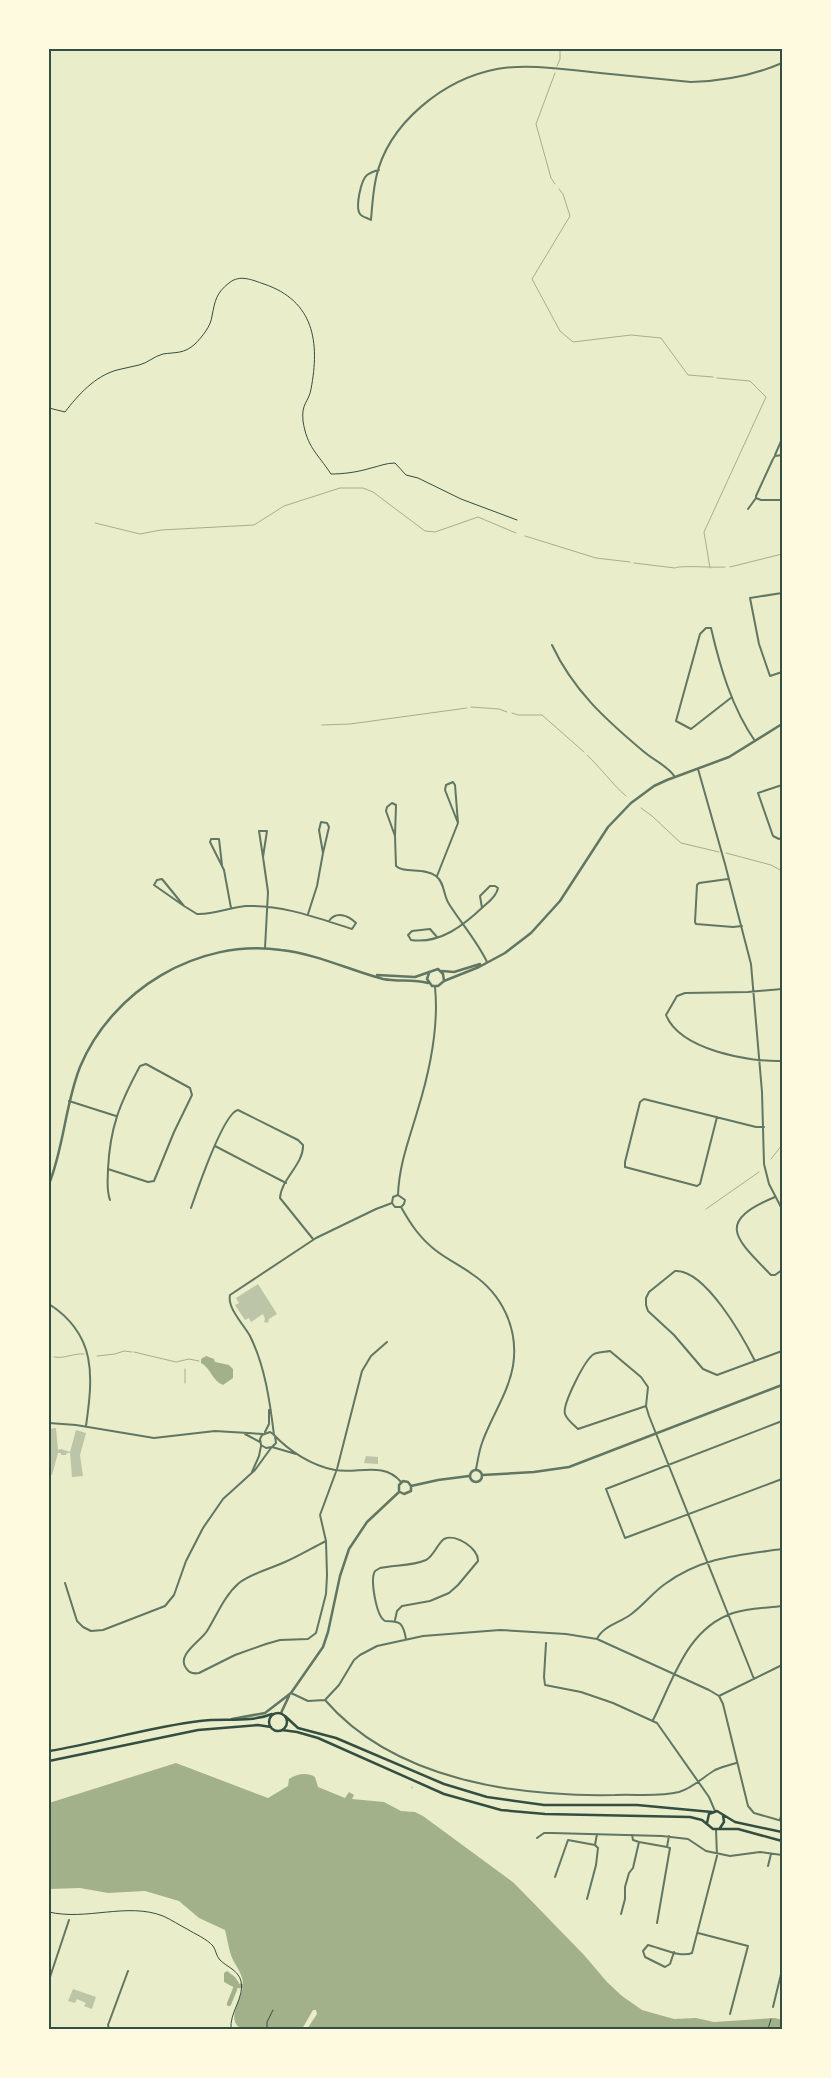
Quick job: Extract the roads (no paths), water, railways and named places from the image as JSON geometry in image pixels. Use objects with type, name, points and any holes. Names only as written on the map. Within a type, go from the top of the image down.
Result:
[{"type":"main road","points":[[49,1751],[180,1724],[232,1719],[257,1719],[281,1713],[298,1728],[336,1738],[444,1784],[487,1797],[511,1802],[544,1805],[637,1805],[713,1812],[722,1814],[736,1822],[782,1832]]},
{"type":"main road","points":[[271,1727],[269,1720],[272,1714]]},
{"type":"main road","points":[[282,1730],[287,1723],[286,1716]]},
{"type":"main road","points":[[49,1761],[198,1730],[258,1724],[276,1730],[305,1734],[421,1785],[461,1800],[486,1806],[545,1814],[690,1817],[698,1818],[717,1829],[738,1829],[782,1841]]},
{"type":"main road","points":[[708,1825],[707,1818],[713,1812]]},
{"type":"main road","points":[[717,1829],[724,1822],[722,1814]]},
{"type":"street","points":[[379,170],[366,175],[360,192],[358,210],[360,214],[371,220],[376,178],[395,138],[424,105],[457,82],[486,72],[499,69],[546,68],[691,82],[714,82],[738,78],[782,64]]},
{"type":"street","points":[[748,509],[756,498],[756,493],[782,439]]},
{"type":"street","points":[[775,456],[782,455]]},
{"type":"street","points":[[756,498],[761,500],[782,500]]},
{"type":"street","points":[[782,593],[750,598],[759,644],[770,676],[782,672]]},
{"type":"street","points":[[732,697],[691,729],[676,721],[700,634],[706,628],[711,628],[719,662],[732,697],[755,741]]},
{"type":"street","points":[[552,645],[563,668],[589,703],[655,762],[670,769],[675,777]]},
{"type":"street","points":[[375,976],[415,977],[435,969],[454,972],[482,964],[505,953],[531,933],[560,901],[598,841],[620,814],[654,786],[729,757],[782,724]]},
{"type":"street","points":[[698,769],[751,964],[760,1061],[764,1164],[769,1184],[782,1209]]},
{"type":"street","points":[[437,876],[458,823],[455,785],[453,782],[450,782],[446,785],[445,790],[458,823]]},
{"type":"street","points":[[782,785],[758,793],[773,836],[782,838]]},
{"type":"street","points":[[395,836],[386,811],[387,807],[392,803],[396,805],[395,864],[397,868],[421,870],[437,876],[443,885],[446,899],[487,962]]},
{"type":"street","points":[[308,914],[317,886],[329,827],[327,823],[321,822],[319,830],[323,853]]},
{"type":"street","points":[[263,857],[268,835],[267,830],[258,831],[268,892],[265,948]]},
{"type":"street","points":[[222,865],[211,846],[211,839],[218,839],[231,908]]},
{"type":"street","points":[[184,906],[162,879],[157,880],[154,885],[184,906],[198,914],[231,908],[268,907],[308,914],[329,922],[352,929],[356,923],[350,918],[339,914],[334,915],[329,922]]},
{"type":"street","points":[[729,879],[699,883],[697,885],[695,922],[696,924],[742,926]]},
{"type":"street","points":[[437,937],[430,929],[410,932],[408,937],[412,941],[437,937],[463,925],[482,908],[497,892],[498,888],[496,886],[490,886],[480,896],[482,908]]},
{"type":"street","points":[[49,1184],[69,1101],[80,1067],[99,1033],[121,1007],[145,985],[168,971],[203,956],[230,950],[265,948],[299,952],[382,978],[428,983],[435,987]]},
{"type":"street","points":[[435,987],[482,964]]},
{"type":"street","points":[[441,971],[444,981]]},
{"type":"street","points":[[428,973],[428,983]]},
{"type":"street","points":[[398,1195],[402,1160],[420,1104],[431,1057],[436,1003],[435,987]]},
{"type":"street","points":[[782,989],[754,992],[704,991],[684,993],[677,996],[666,1015],[668,1020],[678,1030],[703,1046],[730,1056],[760,1061],[782,1061]]},
{"type":"street","points":[[108,1169],[148,1182],[154,1181],[192,1091],[190,1088],[143,1064],[130,1085],[116,1116],[109,1149],[108,1169],[107,1192],[110,1200]]},
{"type":"street","points":[[717,1117],[700,1184],[697,1186],[625,1167],[641,1100],[656,1101],[764,1127]]},
{"type":"street","points":[[69,1101],[116,1116]]},
{"type":"street","points":[[191,1208],[206,1164],[231,1114],[236,1110],[298,1140],[303,1145],[303,1151],[280,1194],[281,1201],[313,1239]]},
{"type":"street","points":[[215,1146],[286,1183]]},
{"type":"street","points":[[392,1203],[393,1197],[398,1195]]},
{"type":"street","points":[[398,1195],[405,1200],[401,1207]]},
{"type":"street","points":[[775,1197],[754,1206],[742,1214],[736,1225],[736,1230],[742,1242],[771,1275],[775,1275],[782,1270]]},
{"type":"street","points":[[65,1583],[77,1621],[82,1627],[91,1631],[103,1630],[165,1606],[176,1592],[188,1555],[203,1528],[225,1497],[252,1472],[276,1443],[258,1356],[248,1333],[230,1303],[230,1295],[313,1239],[392,1203]]},
{"type":"street","points":[[392,1203],[395,1207],[401,1207]]},
{"type":"street","points":[[401,1207],[414,1228],[429,1245],[488,1286],[504,1308],[511,1325],[514,1358],[510,1380],[482,1443],[476,1469]]},
{"type":"street","points":[[754,1361],[740,1331],[717,1300],[687,1272],[675,1271],[649,1292],[645,1302],[648,1311],[674,1335],[703,1369],[717,1375],[782,1351]]},
{"type":"street","points":[[49,1304],[71,1323],[81,1338],[88,1356],[91,1386],[86,1426]]},
{"type":"street","points":[[326,1541],[237,1585],[206,1632],[186,1654],[183,1662],[186,1669],[197,1673],[266,1644],[280,1640],[305,1639],[313,1636],[319,1623],[326,1594],[326,1541],[320,1515],[337,1470],[362,1371],[371,1356],[387,1342]]},
{"type":"street","points":[[646,1406],[578,1429],[564,1412],[575,1384],[592,1355],[610,1351],[641,1377],[648,1387],[646,1406],[656,1434],[754,1679]]},
{"type":"street","points":[[476,1469],[482,1475],[534,1472],[569,1467],[782,1384]]},
{"type":"street","points":[[252,1472],[259,1456],[263,1433],[269,1424],[269,1407]]},
{"type":"street","points":[[782,1421],[606,1489],[625,1538],[782,1479]]},
{"type":"street","points":[[49,1423],[86,1426],[154,1438],[210,1432],[245,1434],[270,1432],[297,1454],[314,1464],[337,1470],[383,1470],[396,1476],[401,1482]]},
{"type":"street","points":[[245,1434],[265,1448],[297,1454]]},
{"type":"street","points":[[469,1476],[471,1471],[476,1469]]},
{"type":"street","points":[[469,1476],[472,1481],[476,1482],[480,1480],[482,1475]]},
{"type":"street","points":[[411,1486],[469,1476]]},
{"type":"street","points":[[401,1482],[407,1481],[411,1486]]},
{"type":"street","points":[[399,1492],[398,1487],[401,1482]]},
{"type":"street","points":[[399,1492],[408,1493],[412,1489],[411,1486]]},
{"type":"street","points":[[281,1713],[291,1692],[323,1647],[340,1576],[349,1549],[367,1522],[399,1492]]},
{"type":"street","points":[[395,1620],[397,1611],[402,1606],[435,1599],[452,1591],[478,1561],[476,1553],[459,1539],[450,1537],[442,1541],[426,1560],[376,1569],[372,1577],[380,1616],[385,1621],[395,1620],[403,1626],[406,1638]]},
{"type":"street","points":[[597,1639],[601,1630],[634,1612],[666,1583],[707,1561],[782,1549]]},
{"type":"street","points":[[653,1721],[684,1656],[694,1641],[711,1625],[728,1615],[782,1606]]},
{"type":"street","points":[[291,1692],[308,1701],[325,1700],[339,1685],[351,1664],[360,1655],[377,1646],[406,1638],[500,1630],[566,1634],[597,1639],[719,1696],[724,1709],[745,1799],[750,1810],[756,1814],[781,1820],[782,1812]]},
{"type":"street","points":[[546,1642],[544,1677],[546,1685],[582,1692],[613,1703],[653,1721],[661,1728],[698,1781],[712,1803],[713,1812]]},
{"type":"street","points":[[719,1696],[782,1665]]},
{"type":"street","points":[[232,1719],[266,1713],[291,1692]]},
{"type":"street","points":[[325,1700],[360,1734],[423,1765],[476,1782],[526,1792],[576,1795],[670,1793],[689,1788],[717,1769],[736,1764]]},
{"type":"street","points":[[674,1952],[667,1967],[646,1957],[642,1950],[648,1945],[690,1954],[698,1933],[718,1852],[717,1829]]},
{"type":"street","points":[[573,1841],[574,1833]]},
{"type":"street","points":[[537,1838],[544,1834],[574,1833],[669,1836],[688,1839],[706,1851],[730,1856],[752,1852],[782,1855]]},
{"type":"street","points":[[586,1899],[596,1865],[595,1859],[598,1848],[595,1845],[597,1834]]},
{"type":"street","points":[[632,1834],[633,1840],[667,1847]]},
{"type":"street","points":[[657,1923],[670,1848],[667,1847],[669,1836]]},
{"type":"street","points":[[555,1877],[567,1840],[595,1845]]},
{"type":"street","points":[[621,1914],[625,1899],[625,1887],[629,1873],[633,1868],[639,1842]]},
{"type":"street","points":[[768,1866],[771,1853]]},
{"type":"street","points":[[49,1980],[69,1920]]},
{"type":"street","points":[[698,1933],[748,1946],[730,2014]]},
{"type":"street","points":[[773,2007],[782,1970]]},
{"type":"street","points":[[109,2029],[108,2024],[128,1971]]},
{"type":"waterway","points":[[557,66],[560,59],[560,49]]},
{"type":"waterway","points":[[555,73],[536,124],[551,178],[555,184]]},
{"type":"waterway","points":[[559,189],[563,194],[570,216],[532,279],[560,331],[573,342],[631,335],[661,338],[688,375],[713,377]]},
{"type":"waterway","points":[[710,568],[704,532],[766,397],[750,381],[717,378]]},
{"type":"waterway","points":[[95,523],[140,534],[161,530],[254,525],[284,506],[340,488],[363,488],[373,492],[425,531],[435,532],[478,517],[516,533]]},
{"type":"waterway","points":[[525,536],[596,558],[630,562]]},
{"type":"waterway","points":[[730,567],[782,554]]},
{"type":"waterway","points":[[634,563],[675,568],[725,567]]},
{"type":"waterway","points":[[471,707],[499,709],[507,712]]},
{"type":"waterway","points":[[322,725],[350,724],[467,708]]},
{"type":"waterway","points":[[512,713],[518,715],[542,715],[584,752]]},
{"type":"waterway","points":[[587,755],[626,796]]},
{"type":"waterway","points":[[641,808],[681,843],[719,852]]},
{"type":"waterway","points":[[726,853],[771,865],[782,871]]},
{"type":"waterway","points":[[771,1159],[782,1145]]},
{"type":"waterway","points":[[706,1209],[759,1172]]},
{"type":"waterway","points":[[97,1356],[124,1351],[132,1352]]},
{"type":"waterway","points":[[134,1352],[176,1362],[189,1359],[199,1361]]},
{"type":"waterway","points":[[54,1357],[84,1354]]},
{"type":"waterway","points":[[185,1369],[185,1383]]},
{"type":"waterway","points":[[238,1986],[243,1986]]},
{"type":"waterway","points":[[229,2004],[235,1989]]}]
